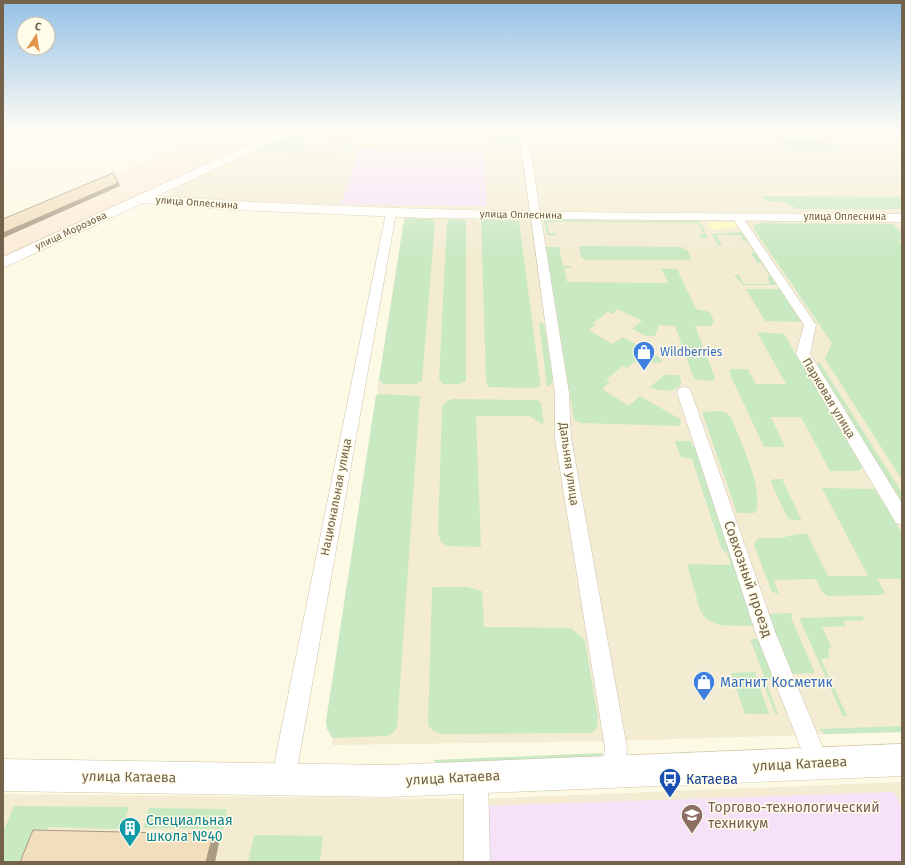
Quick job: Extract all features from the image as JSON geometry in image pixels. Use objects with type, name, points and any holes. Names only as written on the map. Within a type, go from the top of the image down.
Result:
[{"type":"street","name":"улица Морозова","points":[[3,263],[200,171]]},
{"type":"street","name":"Дальняя улица","points":[[529,171],[562,394],[563,438],[616,748],[614,772]]},
{"type":"street","name":"улица Оплеснина","points":[[140,199],[219,205],[391,213],[902,218]]},
{"type":"street","name":"Национальная улица","points":[[283,780],[391,213]]},
{"type":"street","name":"Парковая улица","points":[[737,217],[810,325],[803,354],[902,518]]},
{"type":"street","name":"Совхозный проезд","points":[[684,392],[766,634],[818,763]]},
{"type":"street","name":"улица Катаева","points":[[3,775],[388,781],[902,760]]},
{"type":"street","points":[[476,777],[477,862]]},
{"type":"shaded area","points":[[122,171],[189,171],[3,257],[3,221]]},
{"type":"shaded area","points":[[206,171],[902,171],[902,214],[530,211],[354,207],[181,199],[171,194],[172,188]]},
{"type":"shaded area","points":[[352,171],[485,171],[486,206],[341,204]]},
{"type":"shaded area","points":[[762,196],[902,197],[902,209],[798,209],[784,202],[766,201]]},
{"type":"shaded area","points":[[404,218],[902,221],[902,732],[614,741],[332,745],[378,385]]},
{"type":"shaded area","points":[[406,218],[431,219],[435,222],[422,381],[416,384],[383,384],[379,380],[404,221]]},
{"type":"shaded area","points":[[451,219],[463,220],[466,222],[466,381],[460,384],[443,384],[439,379],[447,222]]},
{"type":"shaded area","points":[[481,220],[519,221],[540,381],[540,386],[536,388],[488,387],[486,380]]},
{"type":"shaded area","points":[[544,220],[697,221],[700,222],[708,238],[700,238],[699,235],[704,234],[698,223],[547,222],[549,233],[555,233],[556,236],[547,235]]},
{"type":"shaded area","points":[[760,223],[893,224],[902,233],[902,239],[898,240],[902,244],[902,480],[825,359],[832,343],[754,229],[753,226]]},
{"type":"shaded area","points":[[743,232],[778,285],[743,285],[734,275],[739,275],[744,284],[770,284],[767,278],[770,277],[761,263],[757,263],[751,253],[755,253],[747,241],[743,241],[740,235],[716,235],[722,245],[718,245],[712,234]]},
{"type":"shaded area","points":[[546,247],[559,247],[563,266],[571,266],[571,268],[564,268],[567,282],[668,283],[662,269],[650,268],[677,269],[696,309],[710,312],[714,321],[711,326],[695,326],[715,378],[713,381],[694,379],[675,326],[659,325],[655,336],[646,336],[632,329],[642,321],[618,309],[612,314],[608,312],[593,323],[596,325],[589,330],[612,344],[623,337],[660,358],[662,361],[660,363],[634,362],[627,368],[623,366],[606,380],[610,382],[602,389],[629,406],[640,396],[680,419],[681,423],[679,426],[581,423],[574,420]]},
{"type":"shaded area","points":[[579,247],[681,247],[688,251],[691,259],[586,260],[581,257]]},
{"type":"shaded area","points":[[746,289],[781,289],[801,320],[800,322],[765,321]]},
{"type":"shaded area","points":[[539,322],[544,324],[553,381],[550,386],[547,386]]},
{"type":"shaded area","points":[[757,332],[784,334],[862,466],[860,471],[830,471],[801,417],[771,417],[785,447],[764,447],[729,372],[731,369],[748,369],[756,384],[786,384]]},
{"type":"shaded area","points":[[819,361],[902,493],[902,505],[844,412],[847,412],[838,398],[835,398],[817,367]]},
{"type":"shaded area","points":[[664,375],[678,375],[681,380],[681,384],[674,389],[666,391],[650,387]]},
{"type":"shaded area","points":[[376,395],[420,396],[397,728],[388,736],[332,738],[327,729],[326,721]]},
{"type":"shaded area","points":[[453,399],[537,400],[541,403],[544,425],[529,416],[476,416],[481,547],[447,546],[441,542],[438,533],[442,407],[447,401]]},
{"type":"shaded area","points":[[720,411],[731,417],[745,450],[756,487],[757,510],[754,513],[737,513],[702,412]]},
{"type":"shaded area","points":[[675,441],[690,441],[692,446],[698,446],[753,626],[716,624],[704,616],[700,610],[687,564],[731,565],[727,553],[721,548],[692,459],[681,457]]},
{"type":"shaded area","points":[[782,479],[802,521],[788,519],[772,485],[771,480]]},
{"type":"shaded area","points":[[822,488],[875,489],[902,533],[902,579],[877,579],[885,592],[881,595],[828,596],[822,592],[816,579],[774,580],[779,594],[772,592],[754,545],[756,540],[763,538],[781,538],[799,534],[807,534],[828,576],[868,576]]},
{"type":"shaded area","points":[[467,587],[482,591],[484,627],[571,628],[585,640],[598,718],[597,728],[591,733],[443,734],[434,731],[428,725],[432,588]]},
{"type":"shaded area","points":[[793,613],[791,618],[815,673],[792,674],[767,614]]},
{"type":"shaded area","points":[[862,616],[865,620],[844,621],[846,626],[822,627],[831,646],[828,650],[830,658],[821,659],[847,716],[843,716],[800,620],[801,618]]},
{"type":"shaded area","points":[[750,639],[765,639],[780,678],[765,679],[778,714],[775,714],[761,677],[764,676]]},
{"type":"shaded area","points":[[755,672],[769,714],[745,714],[731,673]]},
{"type":"shaded area","points":[[902,726],[902,732],[825,734],[819,729]]},
{"type":"shaded area","points":[[603,753],[600,758],[438,764],[433,760]]},
{"type":"shaded area","points":[[902,782],[902,862],[3,862],[3,794],[480,799]]},
{"type":"shaded area","name":"Торгово-технологический техникум","points":[[894,792],[902,809],[902,862],[484,862],[482,806]]},
{"type":"shaded area","points":[[14,806],[129,807],[122,829],[48,827],[34,862],[3,862],[3,832]]},
{"type":"shaded area","points":[[149,808],[227,809],[223,829],[143,828]]},
{"type":"shaded area","points":[[254,835],[323,836],[320,862],[248,862]]},
{"type":"sand","points":[[708,222],[735,222],[738,227],[712,230]]},
{"type":"building","points":[[113,173],[118,183],[3,233],[3,219]]},
{"type":"building","name":"Специальная школа №40","points":[[33,830],[213,834],[206,862],[20,862]]},
{"type":"place","name":"Wildberries","points":[[644,372]]},
{"type":"place","name":"Магнит Косметик","points":[[704,702]]},
{"type":"place","name":"Катаева","points":[[670,798]]},
{"type":"place","name":"Торгово-технологический техникум","points":[[692,834]]},
{"type":"place","name":"Специальная школа №40","points":[[130,848]]}]
